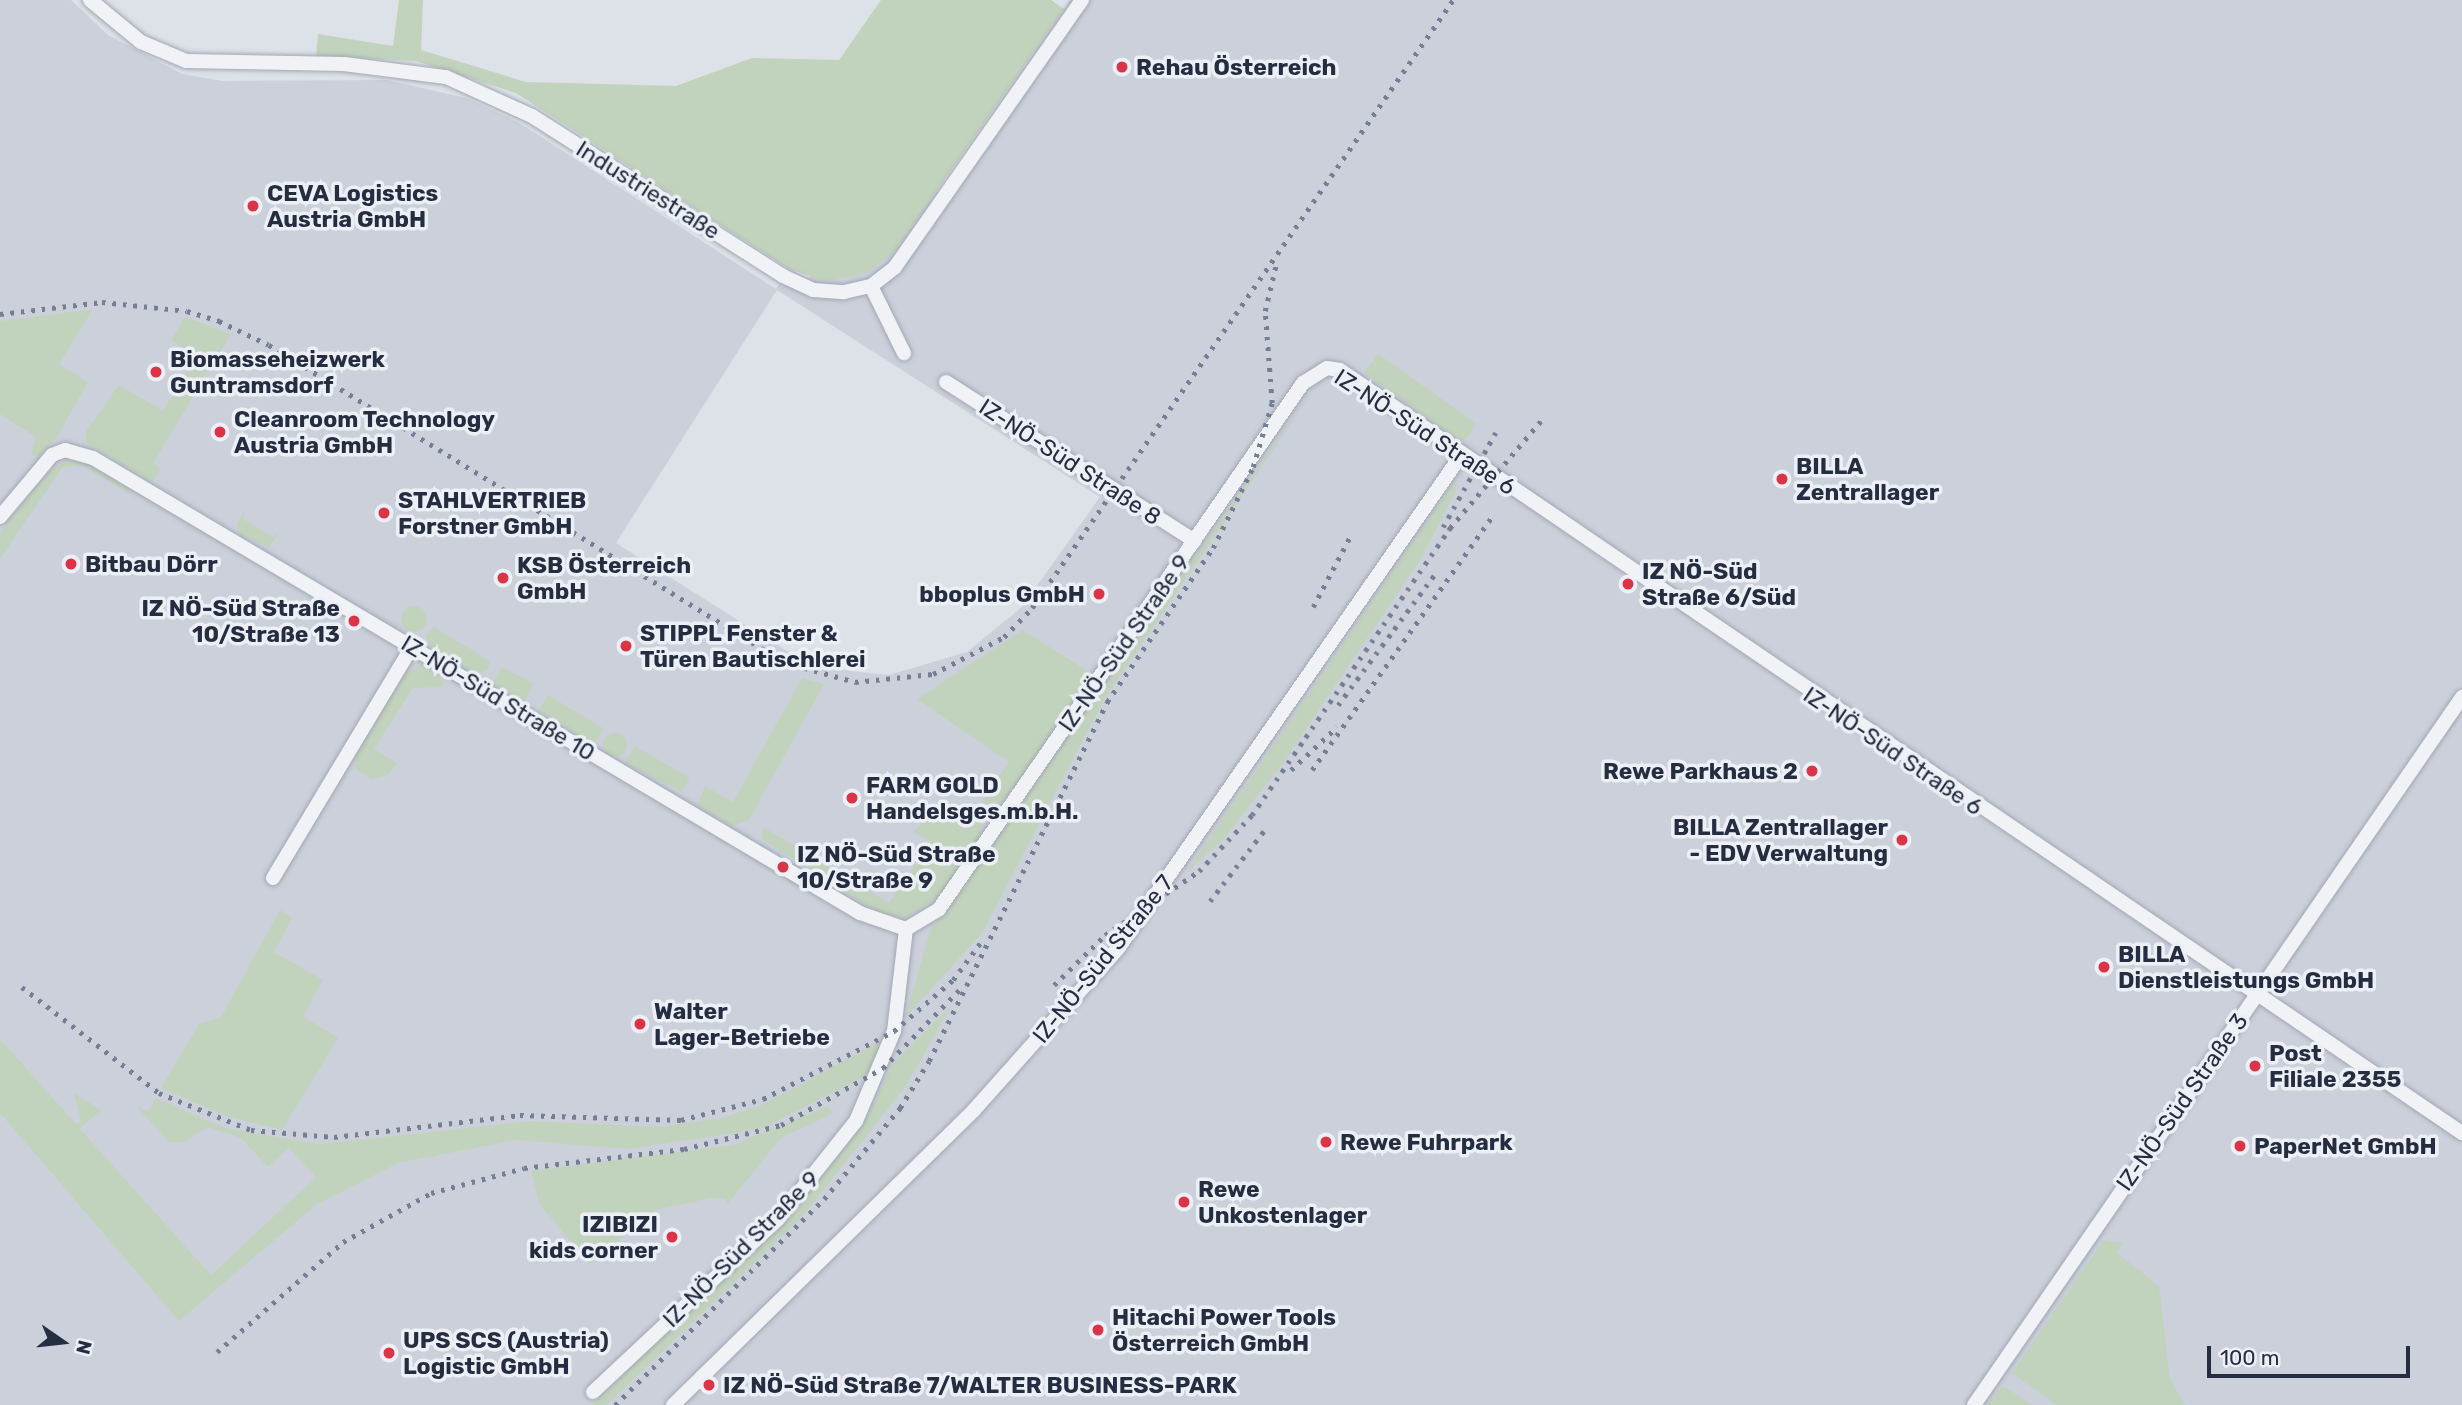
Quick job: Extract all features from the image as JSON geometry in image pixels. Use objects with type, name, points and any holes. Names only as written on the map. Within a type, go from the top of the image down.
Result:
[{"type":"street","name":"Industriestraße","points":[[90,0],[141,42],[186,61],[344,64],[446,77],[533,116],[783,276],[813,290],[844,292],[871,285],[895,267],[1082,0]]},
{"type":"street","points":[[871,285],[904,353]]},
{"type":"street","name":"IZ-NÖ-Süd Straße 6","points":[[1327,368],[1340,370],[2255,996],[2462,1133]]},
{"type":"street","name":"IZ-NÖ-Süd Straße 9","points":[[593,1392],[778,1219],[856,1121],[877,1084],[894,1031],[906,929],[923,923],[939,909],[1303,383],[1327,368]]},
{"type":"street","name":"IZ-NÖ-Süd Straße 8","points":[[946,382],[1195,541]]},
{"type":"street","name":"IZ-NÖ-Süd Straße 10","points":[[0,517],[52,455],[77,452],[860,913],[906,929]]},
{"type":"street","name":"IZ-NÖ-Süd Straße 7","points":[[673,1405],[974,1110],[1119,947],[1462,454]]},
{"type":"street","points":[[273,878],[412,647]]},
{"type":"street","name":"IZ-NÖ-Süd Straße 3","points":[[1974,1405],[2462,697]]},
{"type":"shaded area","points":[[0,0],[71,0],[108,35],[182,74],[223,81],[387,80],[466,98],[518,122],[776,289],[789,269],[807,279],[940,190],[1070,0],[2462,0],[2462,1405],[0,1405]],"holes":[[[777,290],[1100,497],[1022,607],[967,652],[889,675],[812,667],[616,543]]]},
{"type":"green space","points":[[399,0],[423,0],[421,50],[526,82],[676,86],[752,58],[839,60],[881,0],[1051,0],[1064,9],[893,253],[866,273],[826,281],[789,269],[516,93],[416,61],[316,56],[318,34],[393,46]]},
{"type":"green space","points":[[93,309],[59,364],[88,382],[57,437],[38,457],[31,454],[36,437],[0,414],[0,321]]},
{"type":"green space","points":[[185,317],[231,334],[153,463],[161,469],[152,482],[86,443],[86,431],[119,385],[163,411],[196,356],[171,340]]},
{"type":"green space","points":[[1378,354],[1476,423],[1470,434],[1462,442],[1364,373]]},
{"type":"green space","points":[[1321,379],[1104,700],[982,933],[905,1018],[930,931]]},
{"type":"green space","points":[[67,460],[88,464],[129,487],[130,494],[81,465],[62,468],[0,559],[0,533],[47,473]]},
{"type":"green space","points":[[1456,479],[1456,491],[1420,560],[1286,759],[1223,840],[1186,873]]},
{"type":"green space","points":[[245,510],[243,519],[273,537],[280,532],[269,547],[238,534],[237,524]]},
{"type":"green space","points":[[414,606],[423,610],[427,619],[423,628],[414,632],[405,628],[401,619],[405,610]]},
{"type":"green space","points":[[434,627],[490,661],[488,669],[477,675],[430,648],[426,635]]},
{"type":"green space","points":[[1023,630],[1092,674],[1004,802],[988,805],[983,801],[1009,762],[917,699]]},
{"type":"green space","points":[[424,663],[442,676],[444,687],[413,688],[374,749],[397,763],[388,775],[371,779],[356,769],[355,757],[403,675]]},
{"type":"green space","points":[[502,667],[534,684],[524,702],[493,685]]},
{"type":"green space","points":[[802,678],[824,684],[749,820],[731,826],[697,806],[705,786],[733,802]]},
{"type":"green space","points":[[548,695],[604,728],[594,744],[539,710]]},
{"type":"green space","points":[[615,733],[623,737],[627,745],[623,753],[615,757],[607,753],[603,745],[607,737]]},
{"type":"green space","points":[[635,746],[690,778],[682,792],[625,763]]},
{"type":"green space","points":[[951,802],[980,818],[982,834],[938,898],[904,918],[876,912],[762,839],[763,827],[889,903],[930,842],[914,832],[931,811]]},
{"type":"green space","points":[[280,910],[292,918],[274,952],[323,980],[303,1016],[338,1038],[282,1130],[229,1117],[161,1088],[199,1024],[221,1017]]},
{"type":"green space","points":[[951,1006],[906,1086],[803,1216],[607,1405],[591,1405],[801,1205],[873,1107],[892,1064]]},
{"type":"green space","points":[[0,1039],[75,1123],[81,1122],[74,1093],[101,1110],[80,1129],[211,1275],[316,1177],[289,1148],[268,1167],[241,1138],[207,1127],[185,1142],[170,1143],[136,1106],[148,1112],[156,1098],[225,1128],[319,1144],[530,1121],[661,1127],[725,1117],[764,1104],[883,1040],[873,1072],[761,1129],[628,1149],[515,1140],[398,1163],[316,1205],[179,1321],[0,1113]]},
{"type":"green space","points":[[828,1106],[832,1114],[781,1138],[726,1206],[726,1199],[712,1198],[658,1209],[590,1264],[540,1205],[531,1171],[733,1145]]},
{"type":"green space","points":[[2104,1240],[2123,1243],[2117,1253],[2159,1286],[2170,1379],[2185,1405],[2056,1405],[2012,1373]]},
{"type":"green space","points":[[2002,1387],[2007,1388],[2032,1405],[1987,1405]]},
{"type":"railway","points":[[0,314],[102,302],[187,311],[219,321],[269,345],[784,662],[855,682],[933,674],[1004,637],[1032,608],[1453,0]]},
{"type":"railway","points":[[615,1405],[824,1199],[900,1108],[929,1061],[1107,702],[1213,548],[1253,467],[1272,403],[1265,311],[1276,265]]},
{"type":"railway","points":[[1054,985],[1105,935],[1199,871],[1252,815],[1450,528],[1544,417]]},
{"type":"railway","points":[[1443,527],[1497,430]]},
{"type":"railway","points":[[1312,770],[1492,517]]},
{"type":"railway","points":[[1313,607],[1351,535]]},
{"type":"railway","points":[[1338,705],[1437,571]]},
{"type":"railway","points":[[1291,770],[1337,727]]},
{"type":"railway","points":[[1210,901],[1266,828]]},
{"type":"railway","points":[[22,987],[159,1093],[251,1130],[334,1137],[520,1115],[681,1120],[763,1099],[894,1031],[953,980],[984,938]]},
{"type":"railway","points":[[217,1352],[343,1242],[431,1193],[524,1168],[684,1149],[781,1125],[883,1068],[960,989]]},
{"type":"place","name":"Rehau Österreich","points":[[1122,67]]},
{"type":"place","name":"CEVA Logistics Austria GmbH","points":[[253,206]]},
{"type":"place","name":"Biomasseheizwerk Guntramsdorf","points":[[156,372]]},
{"type":"place","name":"Cleanroom Technology Austria GmbH","points":[[220,432]]},
{"type":"place","name":"BILLA Zentrallager","points":[[1782,479]]},
{"type":"place","name":"STAHLVERTRIEB Forstner GmbH","points":[[384,513]]},
{"type":"place","name":"Bitbau Dörr","points":[[71,564]]},
{"type":"place","name":"KSB Österreich GmbH","points":[[503,578]]},
{"type":"place","name":"IZ NÖ-Süd Straße 6/Süd","points":[[1628,584]]},
{"type":"place","name":"bboplus GmbH","points":[[1099,594]]},
{"type":"place","name":"IZ NÖ-Süd Straße 10/Straße 13","points":[[354,621]]},
{"type":"place","name":"STIPPL Fenster & Türen Bautischlerei","points":[[626,646]]},
{"type":"place","name":"Rewe Parkhaus 2","points":[[1812,771]]},
{"type":"place","name":"FARM GOLD Handelsges.m.b.H.","points":[[852,798]]},
{"type":"place","name":"BILLA Zentrallager - EDV Verwaltung","points":[[1902,840]]},
{"type":"place","name":"IZ NÖ-Süd Straße 10/Straße 9","points":[[783,867]]},
{"type":"place","name":"BILLA Dienstleistungs GmbH","points":[[2104,967]]},
{"type":"place","name":"Walter Lager-Betriebe","points":[[640,1024]]},
{"type":"place","name":"Post Filiale 2355","points":[[2255,1066]]},
{"type":"place","name":"Rewe Fuhrpark","points":[[1326,1142]]},
{"type":"place","name":"PaperNet GmbH","points":[[2240,1146]]},
{"type":"place","name":"Rewe Unkostenlager","points":[[1184,1202]]},
{"type":"place","name":"IZIBIZI kids corner","points":[[672,1237]]},
{"type":"place","name":"Hitachi Power Tools Österreich GmbH","points":[[1098,1330]]},
{"type":"place","name":"UPS SCS (Austria) Logistic GmbH","points":[[389,1353]]},
{"type":"place","name":"IZ NÖ-Süd Straße 7/WALTER BUSINESS-PARK","points":[[709,1385]]}]
